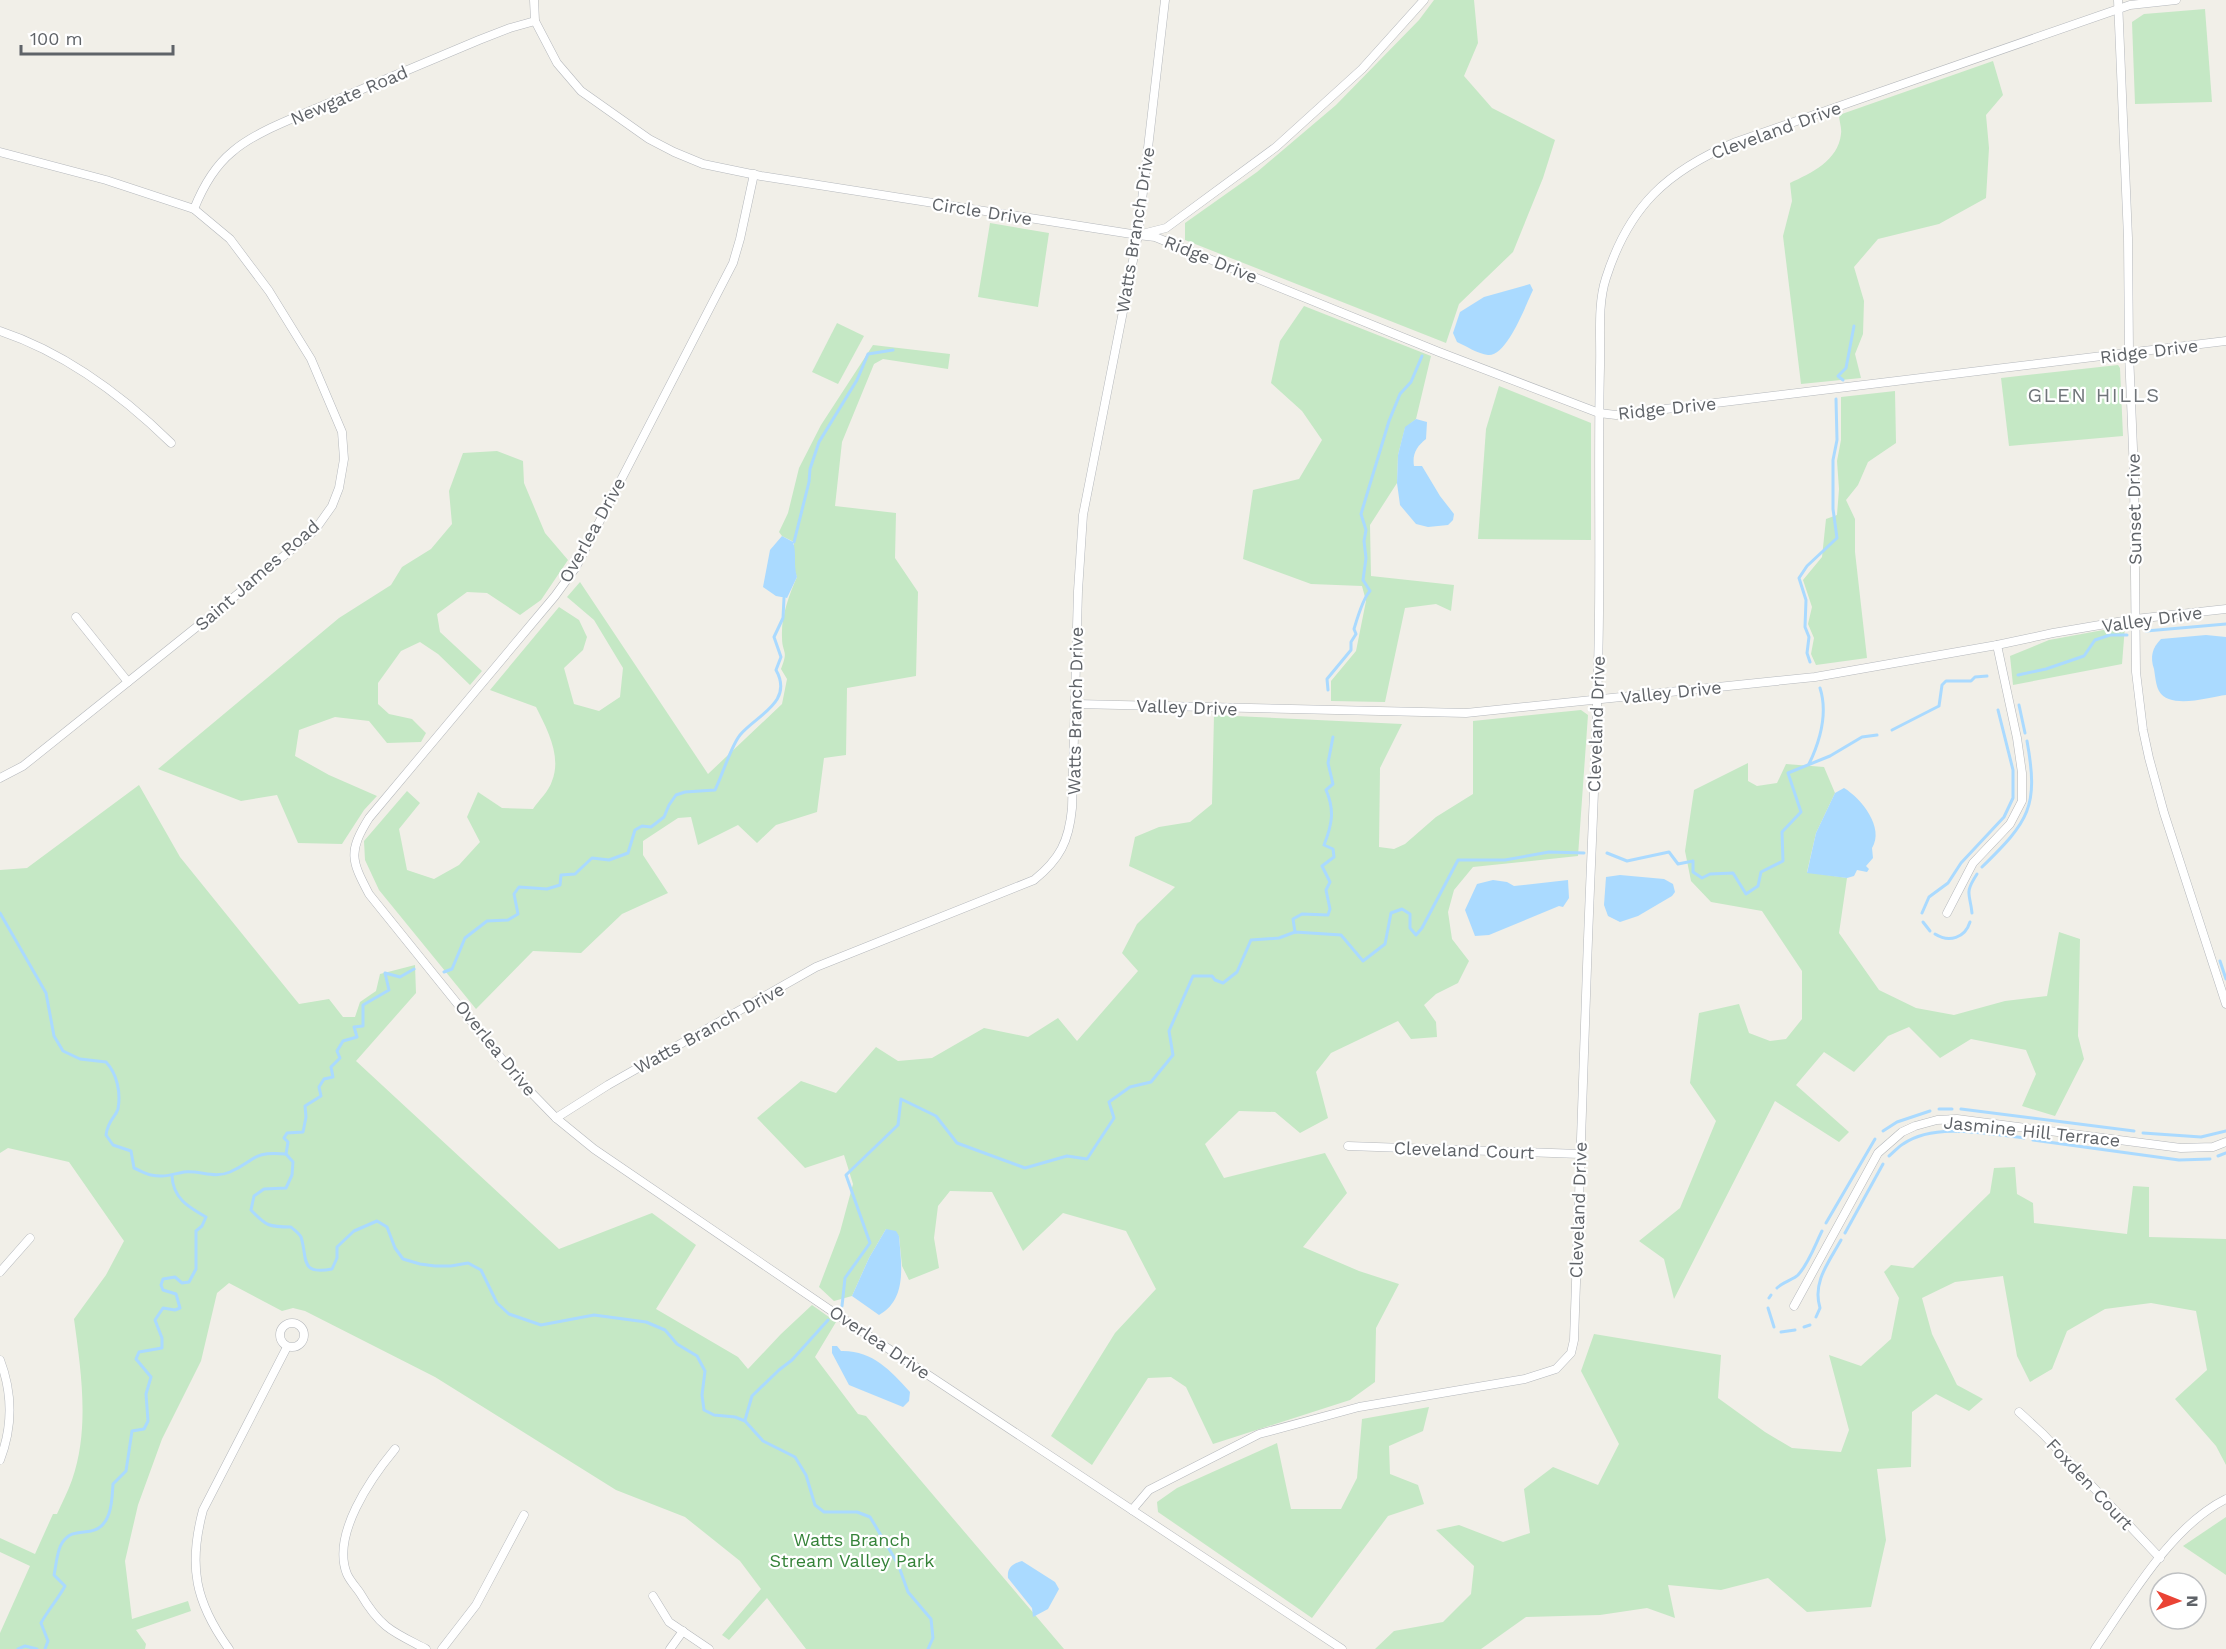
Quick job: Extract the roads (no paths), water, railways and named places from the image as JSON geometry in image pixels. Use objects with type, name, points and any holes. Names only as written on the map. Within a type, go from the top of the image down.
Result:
[{"type":"street","name":"Circle Drive","points":[[534,0],[535,21],[556,63],[582,91],[648,139],[703,164],[1138,235],[1166,228],[1276,147],[1362,69],[1424,0]]},
{"type":"street","name":"Watts Branch Drive","points":[[556,1118],[608,1085],[816,967],[1034,880],[1055,860],[1064,846],[1069,832],[1072,808],[1078,591],[1083,515],[1138,235],[1165,0]]},
{"type":"street","name":"Sunset Drive","points":[[2118,0],[2126,154],[2129,353],[2134,473],[2136,672],[2149,758],[2164,813],[2226,1005]]},
{"type":"street","name":"Cleveland Drive","points":[[1132,1510],[1149,1490],[1259,1434],[1359,1407],[1525,1379],[1556,1369],[1570,1353],[1574,1340],[1597,700],[1601,329],[1605,283],[1620,243],[1636,215],[1654,194],[1679,171],[1695,160],[1736,142],[2130,5],[2176,0]]},
{"type":"street","name":"Newgate Road","points":[[194,209],[199,196],[220,163],[248,141],[288,121],[479,40],[535,21]]},
{"type":"street","name":"Saint James Road","points":[[0,152],[106,180],[194,209],[230,239],[269,291],[305,350],[342,432],[344,459],[339,488],[332,506],[315,530],[244,590],[23,766],[0,778]]},
{"type":"street","name":"Overlea Drive","points":[[754,174],[733,263],[576,567],[555,596],[369,818],[357,839],[354,861],[369,894],[518,1079],[556,1118],[614,1164],[1342,1649]]},
{"type":"street","name":"Ridge Drive","points":[[1138,235],[1155,237],[1439,352],[1599,413],[1616,415],[2226,341]]},
{"type":"street","points":[[0,331],[39,347],[78,368],[138,412],[171,443]]},
{"type":"street","name":"Valley Drive","points":[[1076,704],[1466,713],[1815,677],[2053,633],[2226,609]]},
{"type":"street","points":[[76,618],[128,682]]},
{"type":"street","points":[[1947,913],[1973,863],[2010,824],[2022,801],[2022,773],[2017,738],[1997,645]]},
{"type":"street","name":"Jasmine Hill Terrace","points":[[1794,1306],[1878,1153],[1895,1137],[1915,1126],[1937,1120],[1957,1119],[2181,1148],[2213,1147],[2226,1142]]},
{"type":"street","name":"Cleveland Court","points":[[1348,1146],[1580,1154]]},
{"type":"street","points":[[0,1272],[30,1238]]},
{"type":"street","points":[[229,1649],[215,1630],[201,1599],[195,1565],[196,1537],[203,1510],[287,1347]]},
{"type":"street","points":[[0,1360],[7,1379],[11,1405],[10,1430],[0,1460]]},
{"type":"street","name":"Foxden Court","points":[[2019,1412],[2043,1434],[2160,1558]]},
{"type":"street","points":[[395,1449],[375,1473],[348,1526],[343,1544],[344,1563],[347,1574],[368,1606],[387,1627],[426,1649]]},
{"type":"street","points":[[2095,1649],[2181,1531],[2217,1503],[2226,1499]]},
{"type":"street","points":[[442,1649],[476,1605],[524,1515]]},
{"type":"street","points":[[653,1596],[669,1622],[709,1649]]},
{"type":"street","points":[[670,1649],[683,1631]]},
{"type":"water","points":[[1530,284],[1533,290],[1521,317],[1502,348],[1488,355],[1476,352],[1457,342],[1453,333],[1460,312],[1484,297]]},
{"type":"water","points":[[1416,419],[1427,422],[1426,439],[1416,451],[1414,466],[1422,466],[1454,514],[1453,520],[1448,525],[1428,527],[1416,524],[1400,505],[1397,483],[1398,455],[1405,427]]},
{"type":"water","points":[[782,536],[793,542],[795,550],[797,577],[787,598],[776,596],[763,587],[770,550]]},
{"type":"water","points":[[2206,635],[2226,637],[2226,695],[2190,701],[2164,697],[2158,689],[2153,665],[2152,657],[2156,646],[2161,639]]},
{"type":"water","points":[[1844,788],[1864,806],[1876,832],[1872,848],[1873,858],[1866,866],[1869,869],[1867,872],[1857,870],[1854,876],[1847,878],[1807,873],[1816,833],[1835,793]]},
{"type":"water","points":[[1620,875],[1664,879],[1673,884],[1675,892],[1638,916],[1620,922],[1608,916],[1604,905],[1606,877]]},
{"type":"water","points":[[1493,880],[1507,882],[1514,886],[1568,880],[1569,898],[1563,907],[1559,906],[1489,935],[1475,936],[1465,910],[1477,884]]},
{"type":"water","points":[[886,1229],[896,1231],[899,1236],[901,1280],[895,1300],[879,1315],[852,1296],[869,1258]]},
{"type":"water","points":[[832,1346],[837,1346],[841,1351],[862,1354],[880,1363],[910,1392],[909,1401],[903,1407],[849,1385],[832,1353]]},
{"type":"water","points":[[1022,1561],[1055,1582],[1059,1589],[1048,1609],[1033,1617],[1032,1608],[1008,1578],[1011,1567]]},
{"type":"waterway","points":[[1843,380],[1838,376],[1846,368],[1854,326]]},
{"type":"waterway","points":[[794,542],[809,482],[810,469],[819,442],[857,380],[868,354],[893,350]]},
{"type":"waterway","points":[[1328,690],[1327,679],[1351,650],[1351,642],[1356,634],[1354,629],[1370,591],[1363,580],[1366,530],[1361,514],[1389,421],[1400,394],[1411,382],[1422,356]]},
{"type":"waterway","points":[[1810,662],[1807,653],[1809,637],[1805,627],[1806,600],[1799,578],[1807,566],[1837,538],[1833,509],[1833,460],[1837,440],[1836,399]]},
{"type":"waterway","points":[[444,972],[452,969],[465,938],[487,921],[508,920],[518,914],[514,894],[519,887],[547,889],[560,885],[561,875],[575,874],[592,858],[609,860],[628,853],[635,830],[642,826],[651,827],[664,817],[676,795],[685,792],[715,790],[740,735],[771,707],[780,691],[780,681],[776,670],[781,657],[774,637],[783,618],[784,598]]},
{"type":"waterway","points":[[2146,631],[2226,624]]},
{"type":"waterway","points":[[2018,675],[2046,669],[2084,656],[2095,640],[2110,635],[2127,635]]},
{"type":"waterway","points":[[1892,730],[1939,706],[1942,685],[1946,681],[1971,681],[1975,677],[1987,676]]},
{"type":"waterway","points":[[1809,764],[1822,727],[1823,707],[1820,688]]},
{"type":"waterway","points":[[2019,705],[2025,733]]},
{"type":"waterway","points":[[1922,913],[1929,897],[1948,883],[1961,863],[2004,817],[2013,798],[2013,770],[1998,710]]},
{"type":"waterway","points":[[1607,853],[1627,861],[1669,852],[1678,864],[1693,861],[1693,872],[1702,878],[1710,874],[1733,873],[1746,894],[1758,886],[1761,872],[1783,861],[1782,832],[1801,812],[1788,773],[1830,756],[1862,737],[1877,735]]},
{"type":"waterway","points":[[1295,932],[1293,919],[1302,914],[1328,915],[1330,909],[1326,890],[1330,882],[1322,866],[1334,857],[1333,849],[1324,845],[1331,818],[1331,804],[1326,790],[1333,784],[1328,763],[1333,737]]},
{"type":"waterway","points":[[1982,867],[2011,837],[2027,812],[2032,782],[2027,741]]},
{"type":"waterway","points":[[842,1306],[845,1278],[870,1243],[846,1175],[898,1125],[901,1099],[936,1116],[957,1143],[1025,1168],[1067,1156],[1087,1159],[1114,1118],[1109,1102],[1130,1087],[1151,1082],[1173,1055],[1169,1031],[1193,976],[1212,976],[1223,983],[1237,972],[1251,940],[1279,938],[1295,932],[1341,935],[1363,961],[1385,944],[1391,913],[1402,909],[1410,914],[1410,928],[1416,935],[1422,928],[1458,860],[1505,860],[1549,852],[1584,853]]},
{"type":"waterway","points":[[1972,913],[1969,890],[1977,874]]},
{"type":"waterway","points":[[0,913],[46,993],[54,1036],[63,1051],[80,1059],[106,1062],[113,1072],[119,1103],[106,1135],[113,1145],[131,1151],[134,1168],[156,1176],[184,1172],[218,1175],[239,1168],[260,1155],[286,1154],[293,1162],[292,1175],[286,1188],[264,1189],[254,1196],[251,1210],[268,1224],[291,1227],[298,1233],[307,1264],[314,1270],[332,1269],[337,1258],[337,1247],[354,1231],[377,1221],[387,1227],[395,1248],[403,1259],[435,1266],[468,1263],[481,1270],[497,1303],[509,1314],[541,1325],[594,1315],[646,1322],[665,1330],[677,1344],[697,1356],[705,1371],[702,1395],[704,1410],[714,1415],[735,1417],[745,1421],[763,1441],[795,1457],[806,1475],[815,1505],[824,1512],[857,1512],[870,1517],[898,1564],[908,1592],[931,1619],[933,1638],[928,1649]]},
{"type":"waterway","points":[[1923,922],[1930,931]]},
{"type":"waterway","points":[[1935,934],[1946,938],[1956,937],[1964,932],[1970,922]]},
{"type":"waterway","points":[[2220,961],[2226,979]]},
{"type":"waterway","points":[[286,1154],[288,1142],[284,1138],[287,1133],[303,1132],[306,1117],[305,1106],[321,1096],[319,1087],[324,1079],[333,1077],[331,1067],[340,1058],[337,1051],[343,1041],[357,1037],[354,1027],[363,1026],[363,1005],[389,990],[385,973],[400,977],[414,969]]},
{"type":"waterway","points":[[1939,1109],[1952,1109]]},
{"type":"waterway","points":[[1961,1109],[2134,1131]]},
{"type":"waterway","points":[[1883,1131],[1897,1122],[1930,1111]]},
{"type":"waterway","points":[[1889,1156],[1903,1144],[1930,1133],[1962,1131],[2024,1138]]},
{"type":"waterway","points":[[2143,1133],[2201,1137],[2226,1131]]},
{"type":"waterway","points":[[1826,1223],[1875,1139]]},
{"type":"waterway","points":[[2033,1140],[2179,1160],[2210,1159]]},
{"type":"waterway","points":[[2218,1156],[2226,1153]]},
{"type":"waterway","points":[[1845,1233],[1883,1164]]},
{"type":"waterway","points":[[45,1649],[48,1641],[41,1623],[65,1586],[54,1575],[60,1546],[72,1534],[91,1531],[107,1519],[113,1484],[126,1471],[132,1431],[144,1429],[148,1421],[146,1394],[151,1377],[136,1359],[139,1352],[162,1348],[162,1338],[155,1320],[163,1308],[175,1310],[180,1308],[176,1294],[163,1290],[161,1285],[163,1279],[175,1277],[182,1283],[189,1282],[196,1269],[196,1231],[202,1226],[206,1217],[178,1196],[172,1176]]},
{"type":"waterway","points":[[1777,1288],[1796,1277],[1802,1270],[1822,1231]]},
{"type":"waterway","points":[[1816,1317],[1820,1308],[1818,1299],[1820,1281],[1841,1240]]},
{"type":"waterway","points":[[1768,1308],[1774,1327]]},
{"type":"waterway","points":[[745,1420],[752,1396],[792,1360],[828,1320]]},
{"type":"waterway","points":[[1804,1327],[1810,1325]]},
{"type":"waterway","points":[[1781,1332],[1795,1330]]},
{"type":"waterway","points":[[18,1649],[25,1646],[37,1649]]},
{"type":"district","name":"GLEN HILLS","points":[[2094,395]]},
{"type":"park label","name":"Watts Branch Stream Valley Park","points":[[852,1549]]}]
